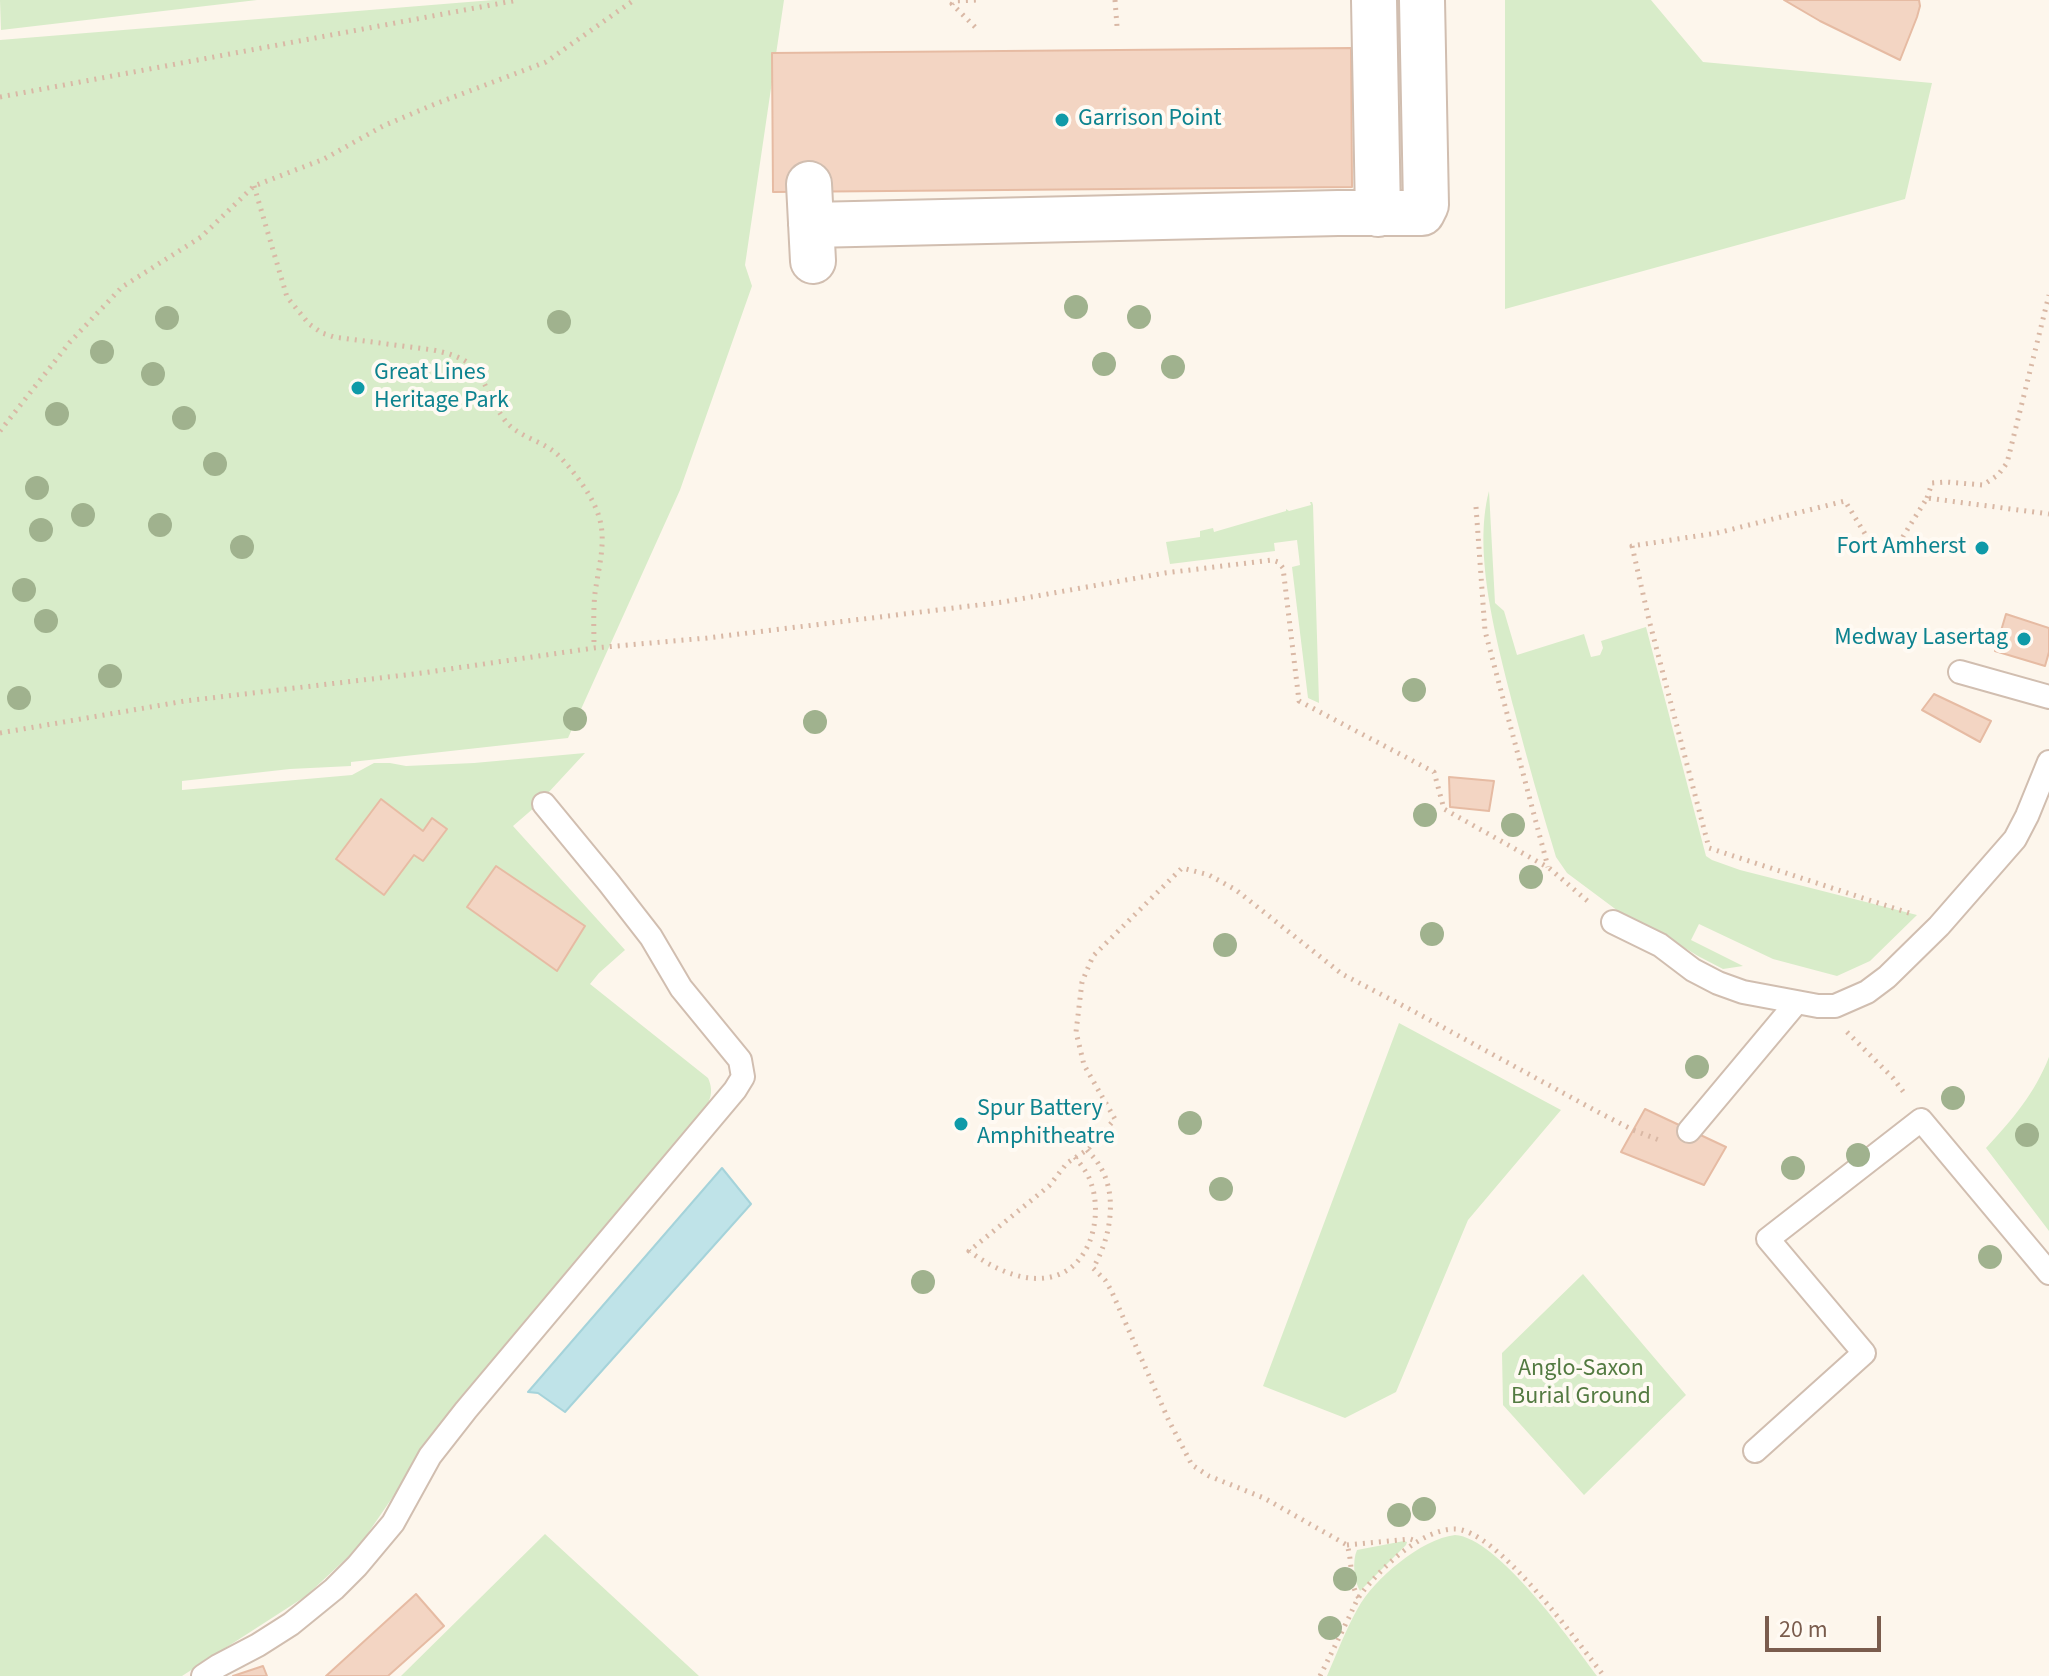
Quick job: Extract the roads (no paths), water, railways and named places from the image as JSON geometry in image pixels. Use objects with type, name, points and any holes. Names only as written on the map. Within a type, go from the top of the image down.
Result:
[{"type":"street","points":[[1374,0],[1378,214]]},
{"type":"street","points":[[811,223],[1418,214],[1423,212],[1426,205],[1422,0]]},
{"type":"lane","points":[[1960,672],[2049,697]]},
{"type":"lane","points":[[1613,922],[1660,945],[1693,970],[1743,992],[1830,1006],[1857,998],[1887,977],[1939,926],[2015,839],[2049,762]]},
{"type":"lane","points":[[203,1676],[291,1624],[334,1589],[366,1556],[393,1523],[430,1456],[466,1410],[676,1163],[743,1077],[740,1060],[681,988],[651,937],[544,804]]},
{"type":"lane","points":[[1689,1131],[1797,1002]]},
{"type":"lane","points":[[1755,1451],[1864,1353],[1768,1239],[1921,1120],[2049,1273]]},
{"type":"water","points":[[722,1168],[751,1204],[565,1412],[538,1393],[528,1392]]},
{"type":"place","name":"Garrison Point","points":[[1062,120]]},
{"type":"place","name":"Great Lines Heritage Park","points":[[358,388]]},
{"type":"place","name":"Fort Amherst","points":[[1982,548]]},
{"type":"place","name":"Medway Lasertag","points":[[2024,639]]},
{"type":"place","name":"Spur Battery Amphitheatre","points":[[961,1124]]},
{"type":"park label","name":"Anglo-Saxon Burial Ground","points":[[1581,1384]]}]
